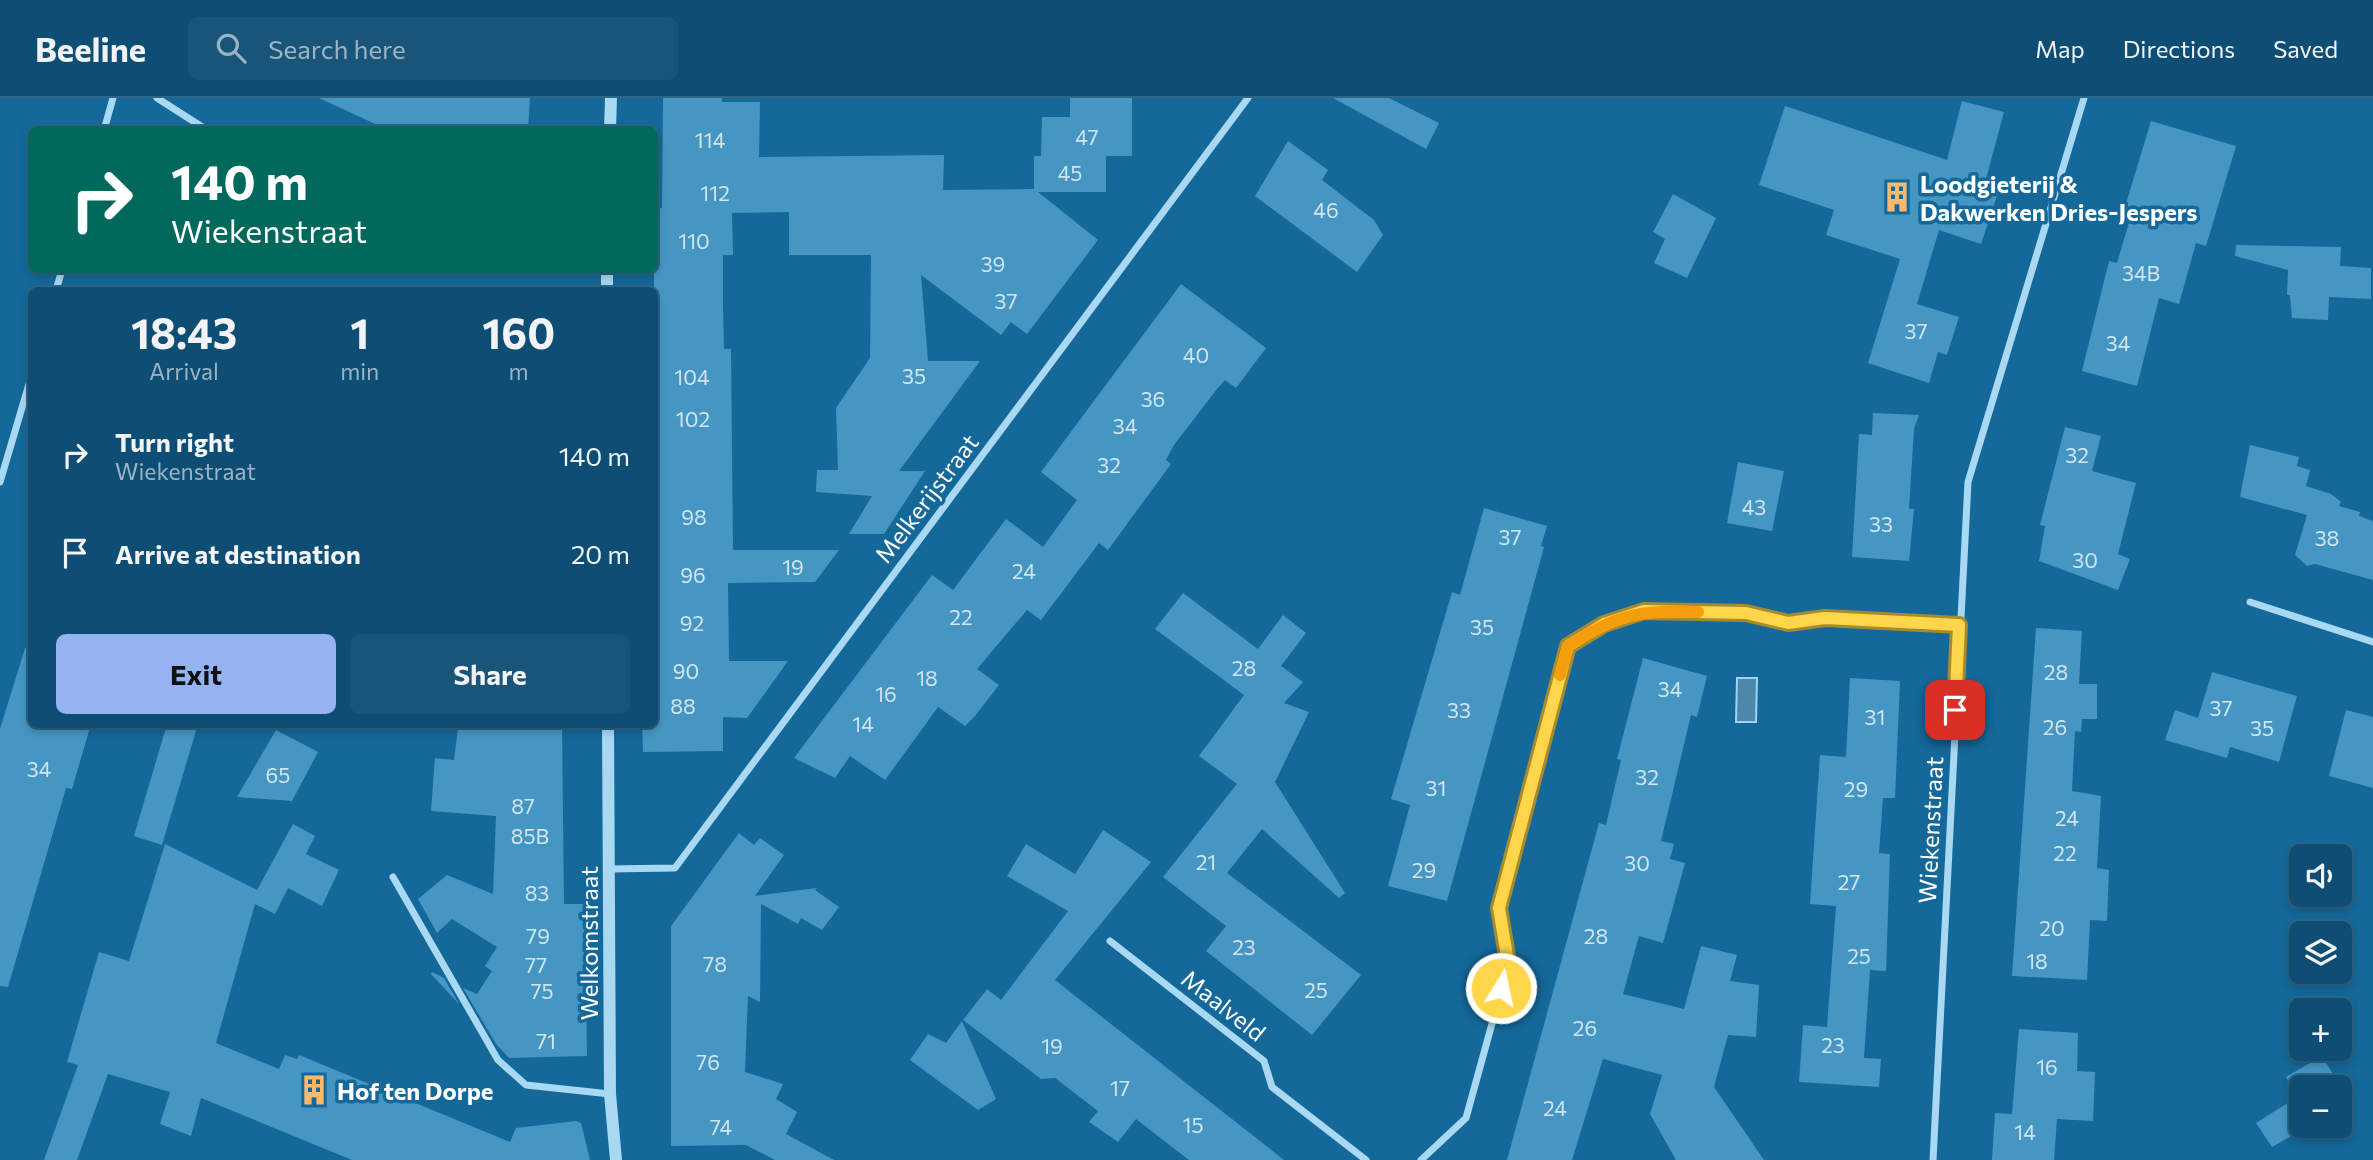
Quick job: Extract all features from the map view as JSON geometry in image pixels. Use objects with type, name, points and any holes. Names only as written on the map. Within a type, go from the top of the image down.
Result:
[{"type":"street","points":[[104,126],[113,98]]},
{"type":"street","points":[[157,98],[201,126]]},
{"type":"street","points":[[610,126],[611,98]]},
{"type":"street","name":"Melkerijstraat","points":[[608,869],[675,868],[1248,98]]},
{"type":"street","name":"Wiekenstraat","points":[[1933,1160],[1968,482],[2084,98]]},
{"type":"street","points":[[0,481],[28,387]]},
{"type":"street","points":[[2250,602],[2373,642]]},
{"type":"street","points":[[1421,1160],[1466,1118],[1508,962],[1499,908],[1568,646],[1604,624],[1644,611],[1746,613],[1783,622],[1802,623],[1825,618],[1959,625]]},
{"type":"street","name":"Welkomstraat","points":[[608,728],[610,1094],[617,1160]]},
{"type":"street","points":[[393,877],[498,1060],[526,1085],[610,1094]]},
{"type":"street","name":"Maalveld","points":[[1110,941],[1264,1061],[1272,1087],[1366,1160]]},
{"type":"water","points":[[1737,678],[1757,678],[1756,722],[1736,722]]},
{"type":"building","points":[[319,98],[530,98],[528,126],[379,126]]},
{"type":"building","points":[[663,98],[722,98],[722,102],[760,102],[759,157],[944,155],[943,190],[1034,189],[1034,156],[1041,156],[1042,117],[1070,117],[1070,98],[1132,98],[1132,156],[1106,156],[1106,192],[1038,192],[1098,240],[1027,334],[1011,322],[1001,335],[921,275],[928,361],[980,361],[899,471],[925,471],[884,534],[849,534],[872,496],[816,492],[817,470],[838,470],[836,408],[870,358],[871,255],[789,255],[789,212],[732,213],[733,255],[723,255],[723,306],[724,349],[731,349],[733,550],[839,550],[815,582],[728,583],[729,661],[788,661],[747,718],[723,717],[723,751],[643,752],[642,728],[658,728],[658,287],[654,287],[654,273],[658,273],[658,208],[662,208]]},
{"type":"building","points":[[1333,98],[1389,98],[1439,123],[1426,149]]},
{"type":"building","name":"Loodgieterij & Dakwerken Dries-Jespers","points":[[1962,101],[2004,112],[1986,179],[2001,184],[1981,244],[1939,230],[1917,304],[1959,317],[1947,355],[1938,352],[1929,383],[1868,363],[1900,259],[1826,235],[1834,210],[1759,185],[1785,106],[1947,160]]},
{"type":"building","points":[[2151,121],[2236,146],[2206,246],[2196,243],[2179,304],[2159,298],[2137,386],[2082,371],[2109,261],[2117,263],[2133,209],[2125,207]]},
{"type":"building","points":[[1288,141],[1328,170],[1322,180],[1374,220],[1383,235],[1357,272],[1255,196]]},
{"type":"building","points":[[1673,194],[1716,218],[1687,278],[1654,263],[1665,239],[1653,232]]},
{"type":"building","points":[[2236,245],[2341,247],[2340,266],[2371,268],[2371,299],[2329,297],[2328,320],[2292,318],[2290,295],[2287,295],[2288,270],[2235,256]]},
{"type":"building","points":[[1181,284],[1266,348],[1236,388],[1225,380],[1217,389],[1174,445],[1166,460],[1171,464],[1108,550],[1099,543],[1041,620],[1027,610],[977,669],[999,685],[975,716],[965,726],[938,707],[885,780],[850,756],[835,778],[794,758],[932,575],[953,590],[1006,519],[1043,547],[1077,500],[1041,472]]},
{"type":"building","points":[[1873,413],[1919,415],[1914,429],[1909,509],[1914,509],[1909,561],[1852,557],[1859,434],[1872,435]]},
{"type":"building","points":[[2065,427],[2101,436],[2092,471],[2136,483],[2118,554],[2130,559],[2118,590],[2039,561],[2045,526],[2040,525]]},
{"type":"building","points":[[2250,445],[2299,457],[2297,466],[2310,470],[2306,486],[2331,494],[2341,502],[2339,506],[2360,512],[2359,516],[2373,521],[2373,580],[2315,564],[2307,566],[2295,555],[2307,515],[2240,497]]},
{"type":"building","points":[[1738,462],[1784,471],[1772,531],[1727,523]]},
{"type":"building","points":[[1484,508],[1547,526],[1541,546],[1544,547],[1447,901],[1388,886],[1410,805],[1391,799],[1452,592],[1460,595]]},
{"type":"building","points":[[1183,593],[1258,649],[1283,615],[1306,633],[1281,666],[1303,682],[1284,703],[1309,712],[1275,782],[1345,893],[1339,898],[1262,829],[1227,873],[1361,975],[1312,1035],[1206,951],[1226,926],[1163,877],[1237,784],[1199,756],[1244,695],[1155,629]]},
{"type":"building","points":[[2036,628],[2082,631],[2079,684],[2097,684],[2097,719],[2082,719],[2081,732],[2075,731],[2072,791],[2101,796],[2097,868],[2109,870],[2107,921],[2090,920],[2087,980],[2012,976]]},
{"type":"building","points":[[25,648],[28,649],[28,728],[90,728],[72,789],[66,788],[8,987],[0,986],[0,729]]},
{"type":"building","points":[[1643,658],[1707,676],[1697,717],[1691,715],[1661,841],[1674,844],[1670,859],[1685,863],[1663,943],[1639,936],[1623,994],[1684,1009],[1701,946],[1737,955],[1730,981],[1759,985],[1756,1037],[1728,1035],[1714,1087],[1764,1160],[1676,1160],[1650,1114],[1662,1075],[1603,1059],[1572,1160],[1507,1160],[1599,823],[1606,825],[1621,760],[1617,759]]},
{"type":"building","points":[[2212,672],[2297,696],[2279,762],[2230,747],[2227,758],[2165,740],[2175,710],[2198,718]]},
{"type":"building","points":[[1850,678],[1900,681],[1895,798],[1883,798],[1879,853],[1890,854],[1886,971],[1870,970],[1864,1058],[1881,1059],[1879,1087],[1799,1082],[1803,1025],[1827,1027],[1836,906],[1810,904],[1820,755],[1846,757]]},
{"type":"building","points":[[2346,710],[2373,717],[2373,788],[2329,776]]},
{"type":"building","points":[[166,728],[197,728],[162,845],[134,836]]},
{"type":"building","points":[[458,728],[562,728],[564,904],[585,904],[587,1056],[509,1058],[496,1044],[463,988],[477,994],[492,971],[485,966],[497,947],[452,919],[437,933],[418,899],[447,875],[493,894],[496,816],[431,811],[435,758],[454,760]]},
{"type":"building","points":[[276,730],[318,752],[292,801],[237,797]]},
{"type":"building","points":[[293,824],[315,836],[306,854],[339,870],[322,906],[288,888],[275,914],[255,904],[216,1043],[279,1069],[285,1055],[297,1059],[299,1055],[510,1142],[516,1128],[576,1121],[581,1123],[590,1160],[352,1160],[201,1098],[191,1136],[160,1124],[170,1092],[108,1074],[77,1160],[44,1160],[78,1065],[67,1062],[99,952],[129,961],[165,844],[257,890]]},
{"type":"building","points":[[1103,830],[1151,862],[1055,980],[1284,1160],[1189,1160],[1136,1119],[1118,1142],[1089,1122],[1098,1111],[1055,1078],[1041,1079],[963,1020],[987,989],[1001,1000],[1068,911],[1007,876],[1026,844],[1075,874]]},
{"type":"building","points":[[739,833],[754,845],[760,838],[784,855],[755,896],[817,888],[815,890],[839,907],[822,930],[801,918],[798,924],[761,904],[760,1002],[748,996],[745,1072],[783,1084],[776,1099],[797,1112],[786,1134],[834,1160],[775,1160],[746,1145],[671,1146],[671,926]]},
{"type":"building","points":[[432,972],[444,978],[459,1004],[431,974]]},
{"type":"building","points":[[962,1021],[996,1099],[978,1110],[910,1060],[928,1034],[946,1043]]},
{"type":"building","points":[[2019,1029],[2078,1033],[2077,1071],[2095,1072],[2093,1121],[2057,1119],[2054,1160],[1992,1160],[1995,1113],[2012,1114]]},
{"type":"building","points":[[2313,1061],[2325,1061],[2333,1075],[2289,1075]]},
{"type":"building","points":[[2289,1102],[2289,1137],[2272,1147],[2256,1123]]},
{"type":"slow traffic","points":[[1560,675],[1568,646],[1604,624],[1644,611],[1698,612]]},
{"type":"place","name":"Loodgieterij & Dakwerken Dries-Jespers","points":[[1897,197]]},
{"type":"place","name":"Hof ten Dorpe","points":[[314,1090]]},
{"type":"route","points":[[1501,988],[1508,962],[1499,908],[1568,646],[1604,624],[1644,611],[1746,613],[1774,622],[1788,623],[1825,618],[1959,625],[1955,710]]}]
